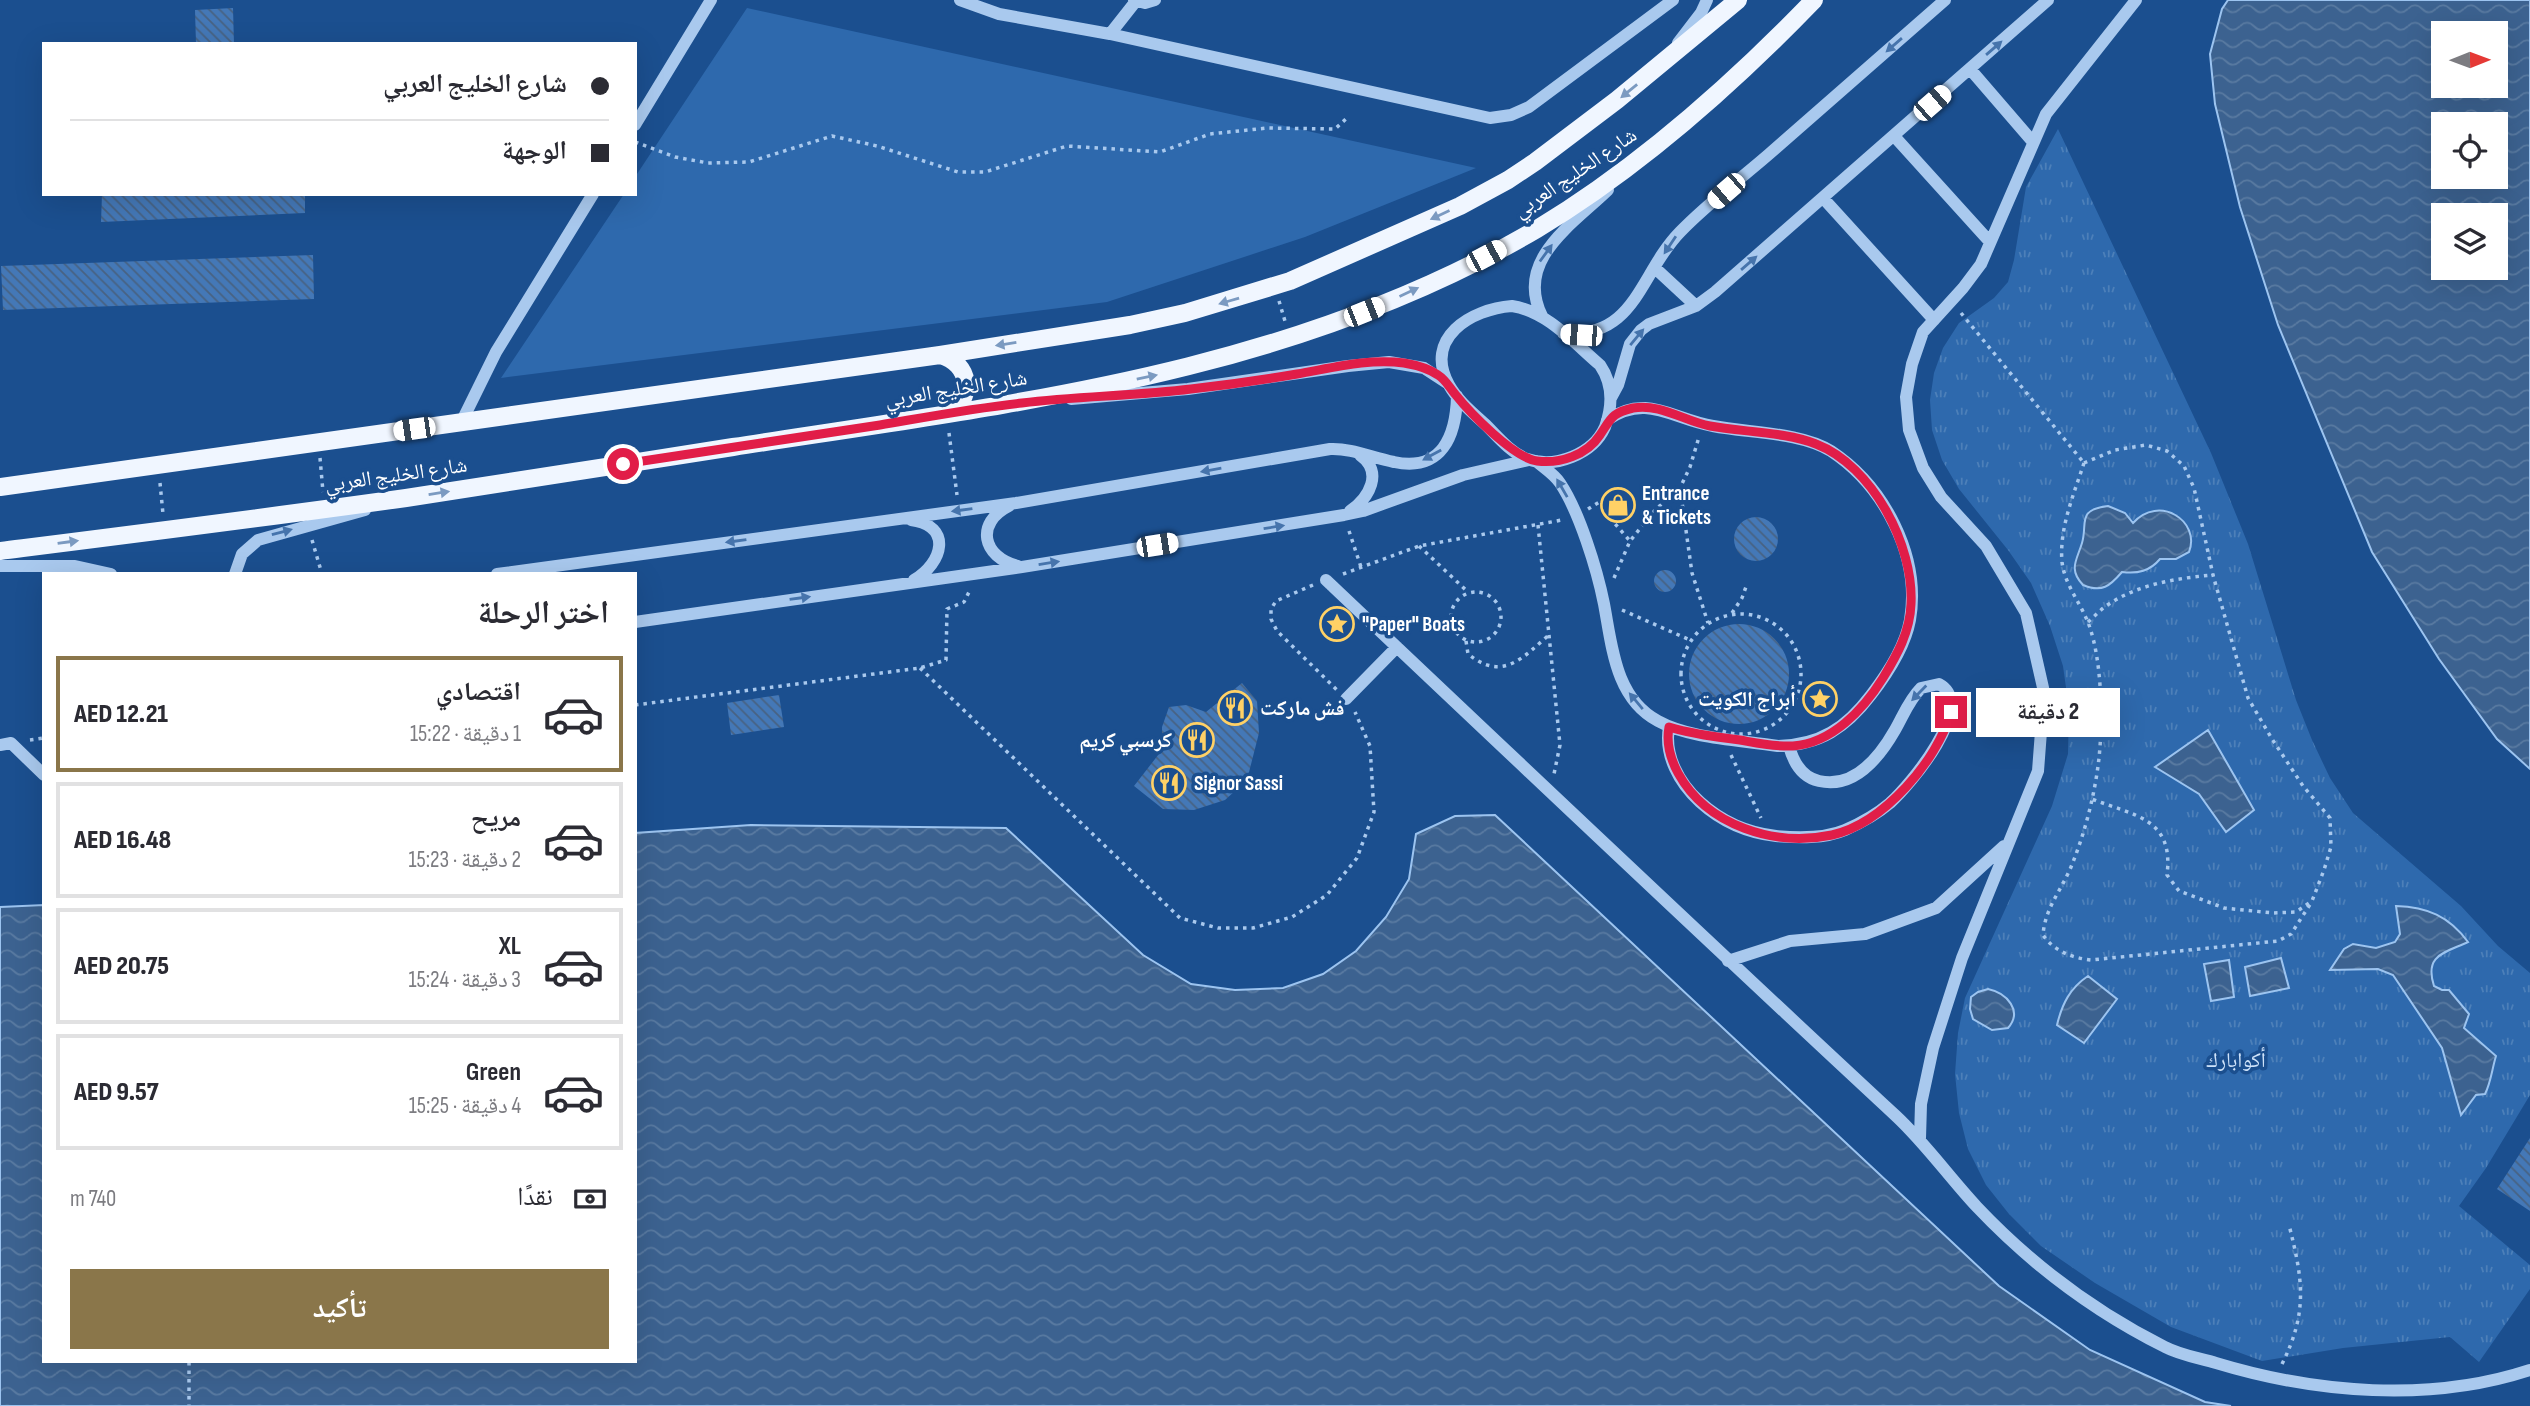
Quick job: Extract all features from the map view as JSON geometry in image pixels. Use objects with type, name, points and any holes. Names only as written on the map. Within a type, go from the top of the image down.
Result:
[{"type":"main road","name":"شارع الخليج العربي","points":[[0,487],[940,355],[1130,325],[1185,313],[1274,286],[1341,260],[1460,206],[1508,180],[1574,134],[1738,0]]},
{"type":"main road","name":"شارع الخليج العربي","points":[[0,551],[408,497],[1025,402],[1181,370],[1290,340],[1384,304],[1536,229],[1637,162],[1729,83],[1814,0]]},
{"type":"main road","points":[[940,355],[959,365],[966,378],[963,399],[947,414]]},
{"type":"street","points":[[637,122],[711,0]]},
{"type":"street","points":[[960,0],[999,14],[1110,34],[1480,117],[1501,117],[1520,111],[1535,102],[1673,0]]},
{"type":"street","points":[[1110,34],[1135,1],[1145,3],[1155,0]]},
{"type":"street","points":[[1660,66],[1701,13],[1707,0]]},
{"type":"street","points":[[1563,333],[1581,335],[1607,327],[1628,306],[1686,226],[1945,0]]},
{"type":"street","points":[[637,622],[1022,567],[1344,515],[1363,511],[1464,475],[1533,460],[1560,460],[1579,453],[1595,441],[1607,420],[1611,398],[1630,344],[1641,330],[1649,324],[1696,306],[1715,292],[2048,0]]},
{"type":"street","points":[[1920,1138],[1921,1104],[1933,1048],[1962,958],[2038,771],[2044,692],[2026,613],[1986,546],[1941,497],[1923,468],[1909,430],[1906,397],[1912,364],[1923,332],[1981,264],[2046,114],[2136,0]]},
{"type":"street","points":[[1970,69],[2033,142]]},
{"type":"street","points":[[1894,136],[1990,242]]},
{"type":"street","points":[[1542,316],[1533,288],[1541,257],[1637,162]]},
{"type":"street","points":[[461,423],[496,352],[592,196]]},
{"type":"street","points":[[1823,198],[1934,320]]},
{"type":"street","points":[[1655,268],[1696,306]]},
{"type":"street","points":[[1448,384],[1443,363],[1444,349],[1447,340],[1461,323],[1481,312],[1501,307],[1521,307],[1542,316],[1600,365],[1609,382],[1611,398]]},
{"type":"street","points":[[1025,402],[1188,389],[1389,362],[1424,368],[1442,377],[1506,446],[1533,460],[1561,484],[1577,516],[1604,602],[1612,653],[1628,691],[1645,712],[1669,727],[1788,746],[1825,737],[1848,719],[1878,685],[1900,649],[1910,621],[1912,590],[1907,559],[1894,523],[1881,502],[1856,472],[1830,451],[1802,440],[1702,424],[1647,407],[1623,411],[1607,420]]},
{"type":"street","points":[[512,572],[1016,503],[1330,449],[1350,450],[1397,463],[1415,463],[1434,456],[1446,446],[1456,419],[1457,396]]},
{"type":"street","points":[[1344,515],[1366,498],[1372,482],[1372,471],[1368,462],[1350,450]]},
{"type":"street","points":[[235,572],[238,561],[248,547],[270,535],[408,497]]},
{"type":"street","points":[[1016,503],[993,515],[987,539],[992,550],[1001,559],[1022,567]]},
{"type":"street","points":[[898,519],[917,521],[929,526],[939,543],[939,553],[933,564],[908,583]]},
{"type":"street","points":[[0,566],[75,566],[102,572]]},
{"type":"street","points":[[1326,580],[1728,961],[1920,1138],[1976,1205],[2030,1259],[2087,1301],[2168,1349],[2275,1379],[2342,1389],[2405,1391],[2499,1380],[2530,1370]]},
{"type":"street","points":[[1346,699],[1397,647]]},
{"type":"street","points":[[1669,727],[1667,737],[1670,755],[1691,793],[1708,810],[1731,823],[1769,835],[1833,835],[1877,813],[1912,781],[1949,719],[1950,698],[1945,688],[1939,684],[1921,688],[1881,750],[1864,770],[1847,780],[1822,782],[1806,775],[1795,763],[1788,746]]},
{"type":"street","points":[[0,745],[11,743],[42,773]]},
{"type":"street","points":[[1728,961],[1790,941],[1865,934],[1936,908],[2008,843]]},
{"type":"path","points":[[637,143],[675,157],[708,163],[749,162],[832,136],[877,146],[958,172],[985,172],[1068,146],[1160,152],[1210,134],[1267,128],[1335,128],[1348,117]]},
{"type":"path","points":[[1274,286],[1290,340]]},
{"type":"path","points":[[1951,301],[2084,463]]},
{"type":"path","points":[[947,414],[959,511]]},
{"type":"path","points":[[1690,640],[1604,602],[1630,541],[1655,510],[1680,488],[1690,467],[1702,424]]},
{"type":"path","points":[[319,443],[324,508]]},
{"type":"path","points":[[2146,445],[2167,451],[2184,466],[2194,488],[2213,575],[2248,698],[2304,786],[2330,818],[2331,847],[2312,901],[2291,934],[2278,941],[2091,960],[2076,958],[2050,945],[2043,935],[2044,919],[2071,866],[2092,799],[2099,756],[2098,652],[2088,622],[2070,590],[2062,563],[2062,537],[2084,463],[2115,450],[2146,445]]},
{"type":"path","points":[[159,465],[164,530]]},
{"type":"path","points":[[1680,488],[1692,573],[1708,622]]},
{"type":"path","points":[[920,668],[1180,918],[1218,928],[1253,928],[1292,917],[1327,895],[1357,858],[1374,812],[1370,746],[1355,712],[1346,699],[1277,631],[1270,619],[1271,609],[1276,601],[1419,546],[1577,516],[1601,501],[1610,518],[1630,541]]},
{"type":"path","points":[[1344,515],[1361,567]]},
{"type":"path","points":[[306,525],[321,572]]},
{"type":"path","points":[[1538,525],[1560,745],[1550,793]]},
{"type":"path","points":[[1419,546],[1468,592]]},
{"type":"path","points":[[637,705],[920,668],[946,660],[947,609],[964,602],[978,573]]},
{"type":"path","points":[[2088,622],[2108,604],[2141,588],[2180,578],[2213,575]]},
{"type":"path","points":[[1732,613],[1747,584]]},
{"type":"path","points":[[1468,592],[1482,592],[1494,598],[1501,611],[1500,625],[1492,636],[1480,642],[1466,641],[1456,633],[1450,622],[1451,609],[1457,598],[1468,592]]},
{"type":"path","points":[[1722,734],[1756,733],[1773,725],[1787,713],[1796,698],[1801,680],[1800,661],[1794,644],[1783,630],[1768,619],[1750,613],[1732,613],[1708,622],[1690,640],[1680,675],[1683,693],[1698,715],[1722,734],[1769,835]]},
{"type":"path","points":[[1466,641],[1468,654],[1480,664],[1493,668],[1511,665],[1549,635]]},
{"type":"path","points":[[2092,799],[2152,823],[2166,839],[2169,859],[2167,875],[2179,891],[2200,901],[2224,908],[2273,913],[2296,912],[2312,901]]},
{"type":"path","points":[[2275,1379],[2295,1338],[2301,1305],[2300,1270],[2289,1225]]},
{"type":"path","points":[[189,1363],[189,1406]]},
{"type":"green space","points":[[747,8],[1476,168],[1305,237],[1107,302],[501,378],[623,196],[637,196],[637,174]]},
{"type":"green space","name":"أكوابارك","points":[[2058,129],[2211,453],[2248,544],[2296,700],[2330,778],[2353,813],[2461,906],[2498,946],[2530,973],[2530,1095],[2486,1168],[2459,1206],[2530,1265],[2530,1289],[2479,1362],[2450,1337],[2343,1348],[2262,1361],[2171,1327],[2095,1283],[2041,1246],[2009,1214],[1986,1185],[1968,1149],[1959,1113],[1955,1074],[1958,1033],[1965,998],[2052,806],[2068,754],[2069,709],[2063,666],[2050,626],[2031,583],[1959,489],[1942,460],[1932,430],[1930,400],[1934,373],[1943,348],[1959,323],[1994,298],[2008,282],[2026,187]]},
{"type":"water","points":[[2228,0],[2530,0],[2530,769],[2497,739],[2439,659],[2372,552],[2278,325],[2240,207],[2215,104],[2210,54],[2222,9]]},
{"type":"water","points":[[2108,506],[2125,513],[2133,523],[2154,511],[2175,515],[2189,530],[2189,552],[2176,559],[2160,559],[2143,571],[2122,572],[2105,587],[2083,585],[2075,569],[2084,536],[2085,518],[2091,511]]},
{"type":"water","points":[[2208,730],[2254,810],[2226,832],[2199,794],[2155,767]]},
{"type":"water","points":[[1495,815],[1999,1286],[2090,1350],[2205,1402],[2231,1406],[0,1406],[0,907],[42,905],[42,1363],[637,1363],[637,833],[751,825],[1006,828],[1143,955],[1191,984],[1235,990],[1283,988],[1323,974],[1356,951],[1386,917],[1409,879],[1416,834],[1455,816]]},
{"type":"water","points":[[2396,906],[2418,908],[2445,919],[2468,942],[2438,956],[2432,968],[2434,986],[2449,990],[2469,1014],[2464,1028],[2496,1056],[2485,1094],[2476,1095],[2461,1115],[2442,1048],[2393,975],[2378,969],[2330,970],[2344,949],[2353,944],[2376,948],[2395,942],[2400,934]]},
{"type":"water","points":[[2281,958],[2289,988],[2250,996],[2245,967]]},
{"type":"water","points":[[2229,960],[2234,997],[2211,1001],[2204,964]]},
{"type":"water","points":[[2088,976],[2117,999],[2084,1043],[2057,1025],[2068,997]]},
{"type":"water","points":[[1988,989],[2001,994],[2011,1004],[2014,1015],[2008,1028],[1992,1030],[1973,1019],[1971,997]]},
{"type":"building","points":[[233,8],[234,42],[196,42],[195,10]]},
{"type":"building","points":[[102,196],[305,196],[305,213],[101,222]]},
{"type":"building","points":[[313,255],[314,299],[3,310],[1,266]]},
{"type":"building","name":"Entrance & Tickets","points":[[1624,494],[1630,511],[1612,517],[1606,499]]},
{"type":"building","points":[[1756,517],[1765,518],[1772,523],[1777,530],[1777,548],[1772,555],[1765,560],[1756,561],[1747,560],[1740,555],[1735,548],[1734,539],[1735,530],[1740,523],[1747,518]]},
{"type":"building","points":[[1661,570],[1669,570],[1676,577],[1676,585],[1669,592],[1661,592],[1654,585],[1654,577]]},
{"type":"building","points":[[1739,624],[1758,628],[1775,638],[1785,655],[1789,674],[1785,693],[1775,710],[1758,720],[1739,724],[1720,720],[1703,710],[1693,693],[1689,674],[1693,655],[1703,638],[1720,628]]},
{"type":"building","points":[[1242,683],[1257,701],[1259,733],[1247,780],[1225,800],[1194,810],[1163,809],[1134,786],[1162,750],[1162,727],[1169,707],[1186,705],[1206,712]]},
{"type":"building","points":[[779,695],[784,727],[731,735],[727,703]]},
{"type":"building","points":[[2530,1138],[2530,1211],[2497,1189]]},
{"type":"place","name":"Entrance & Tickets","points":[[1618,505]]},
{"type":"place","name":"\"Paper\" Boats","points":[[1337,624]]},
{"type":"place","name":"أبراج الكويت","points":[[1820,699]]},
{"type":"place","name":"فش ماركت","points":[[1235,708]]},
{"type":"place","name":"كرسبي كريم","points":[[1197,740]]},
{"type":"place","name":"Signor Sassi","points":[[1169,783]]},
{"type":"route","points":[[623,464],[1025,402],[1188,389],[1389,362],[1415,365],[1442,377],[1506,446],[1530,460],[1569,458],[1595,441],[1607,420],[1616,414],[1631,409],[1656,408],[1702,424],[1802,440],[1816,443],[1830,451],[1870,487],[1894,523],[1907,559],[1912,590],[1910,621],[1890,667],[1867,700],[1841,726],[1825,737],[1794,746],[1778,746],[1669,727],[1667,737],[1670,755],[1691,793],[1708,810],[1755,832],[1786,837],[1833,835],[1877,813],[1912,781],[1944,730],[1951,712]]}]
